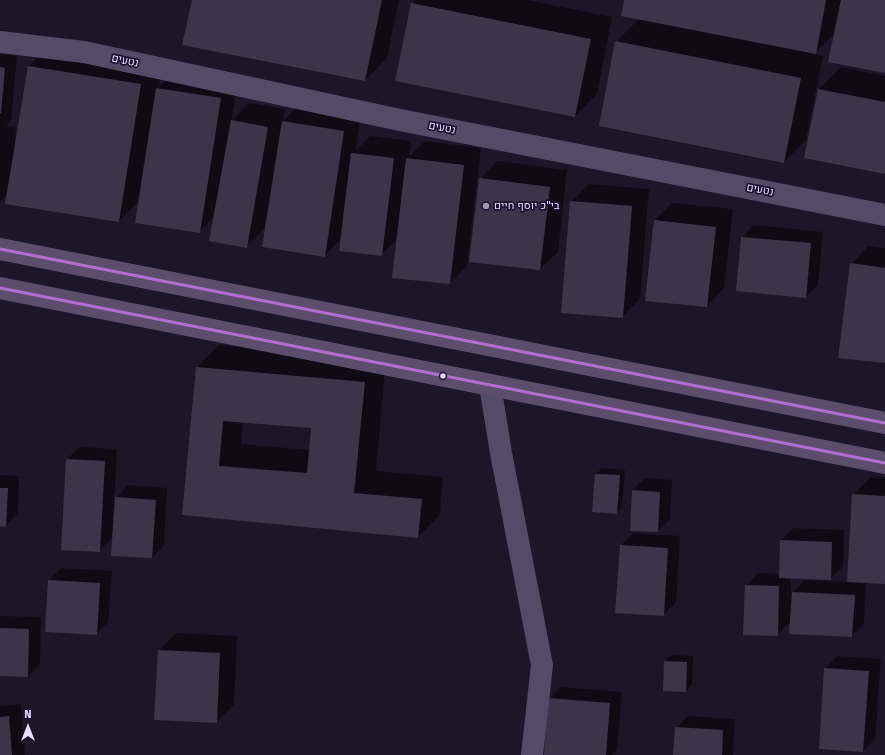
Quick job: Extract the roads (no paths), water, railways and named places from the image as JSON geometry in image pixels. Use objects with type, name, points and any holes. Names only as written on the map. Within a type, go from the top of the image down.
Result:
[{"type":"main road","points":[[0,249],[885,423]]},
{"type":"main road","points":[[0,288],[885,463]]},
{"type":"street","name":"נטעים","points":[[0,42],[84,52],[400,120],[885,215]]},
{"type":"street","points":[[490,385],[501,453],[542,665],[532,755]]},
{"type":"place","name":"בי\"כ יוסף חיים","points":[[486,206]]}]
